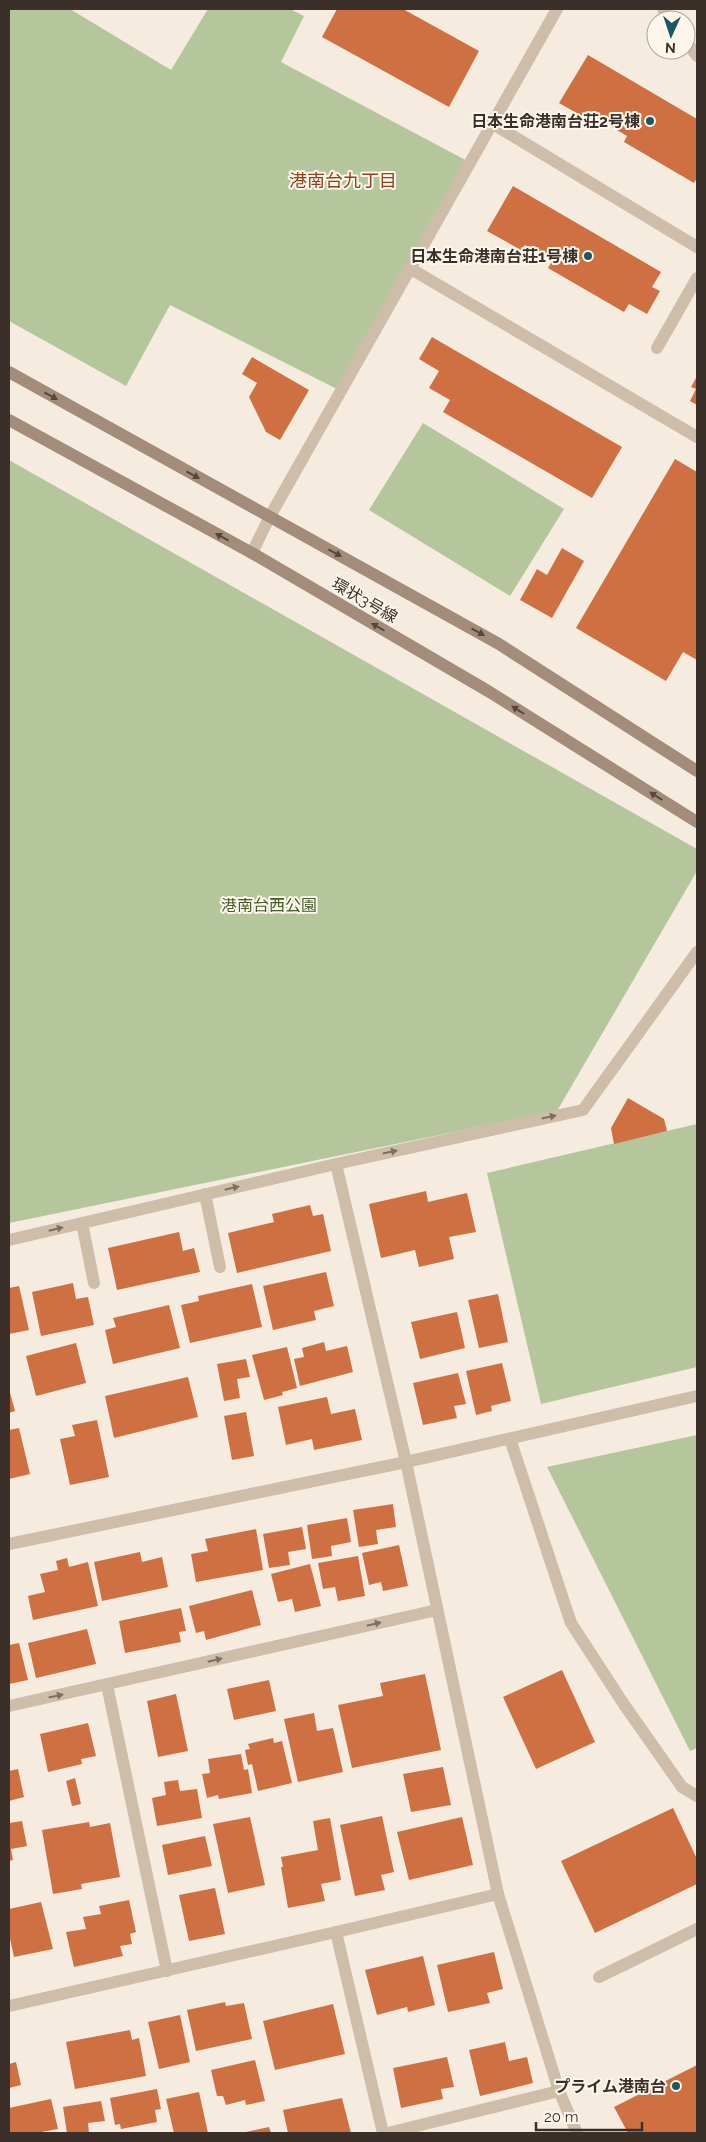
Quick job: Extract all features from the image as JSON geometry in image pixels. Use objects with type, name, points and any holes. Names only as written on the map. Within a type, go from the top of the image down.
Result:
[{"type":"street","points":[[252,553],[269,518],[557,9]]},
{"type":"street","points":[[493,124],[697,247]]},
{"type":"street","points":[[411,269],[697,437]]},
{"type":"street","points":[[657,348],[697,278]]},
{"type":"street","name":"環状3号線","points":[[9,372],[499,644],[697,771]]},
{"type":"street","name":"環状3号線","points":[[9,420],[252,553],[488,691],[697,822]]},
{"type":"street","points":[[9,1240],[336,1164],[583,1110],[697,952]]},
{"type":"street","points":[[336,1164],[406,1462],[498,1894],[559,2092],[577,2133]]},
{"type":"street","points":[[205,1194],[220,1267]]},
{"type":"street","points":[[82,1223],[94,1283]]},
{"type":"street","points":[[9,1544],[406,1462],[697,1396]]},
{"type":"street","points":[[510,1439],[571,1623],[682,1787],[697,1796]]},
{"type":"street","points":[[9,1706],[437,1610]]},
{"type":"street","points":[[107,1685],[167,1970]]},
{"type":"street","points":[[9,2006],[498,1894]]},
{"type":"street","points":[[599,1977],[697,1929]]},
{"type":"street","points":[[336,1932],[383,2133]]},
{"type":"street","points":[[388,2133],[559,2092]]},
{"type":"green space","points":[[9,9],[70,9],[171,70],[208,9],[290,9],[304,16],[281,62],[471,163],[341,391],[170,305],[126,386],[9,321]]},
{"type":"green space","points":[[423,423],[564,509],[510,596],[369,510]]},
{"type":"green space","name":"港南台西公園","points":[[9,460],[697,849],[697,871],[557,1111],[9,1223]]},
{"type":"green space","points":[[697,1124],[697,1367],[541,1404],[487,1173]]},
{"type":"green space","points":[[697,1435],[697,1748],[690,1751],[547,1467]]},
{"type":"building","points":[[337,9],[403,9],[479,51],[449,107],[322,37]]},
{"type":"building","name":"日本生命港南台荘2号棟","points":[[588,55],[697,119],[697,178],[694,183],[624,142],[627,136],[597,118],[594,123],[559,103]]},
{"type":"building","name":"日本生命港南台荘1号棟","points":[[513,186],[661,272],[652,287],[660,291],[647,314],[629,304],[624,312],[548,268],[552,261],[525,245],[521,250],[487,231]]},
{"type":"building","points":[[432,337],[622,447],[592,498],[443,412],[450,400],[429,388],[439,371],[419,359]]},
{"type":"building","points":[[252,357],[309,390],[280,440],[266,432],[249,397],[257,383],[242,374]]},
{"type":"building","points":[[697,376],[697,405],[690,401],[696,389],[691,387]]},
{"type":"building","points":[[675,459],[697,472],[697,660],[683,652],[666,681],[576,628]]},
{"type":"building","points":[[562,548],[584,561],[552,618],[520,600],[537,569],[547,575]]},
{"type":"building","points":[[628,1098],[664,1119],[667,1131],[614,1144],[611,1128]]},
{"type":"building","points":[[426,1191],[428,1202],[467,1193],[476,1232],[449,1237],[454,1259],[419,1267],[415,1250],[381,1258],[369,1204]]},
{"type":"building","points":[[310,1205],[313,1216],[323,1214],[331,1251],[237,1273],[228,1233],[274,1222],[272,1214]]},
{"type":"building","points":[[179,1232],[183,1251],[194,1248],[200,1272],[117,1290],[108,1248]]},
{"type":"building","points":[[326,1272],[334,1306],[314,1311],[316,1320],[273,1330],[263,1286]]},
{"type":"building","points":[[73,1283],[76,1299],[88,1297],[94,1325],[41,1336],[32,1292]]},
{"type":"building","points":[[252,1284],[262,1327],[190,1343],[181,1305],[199,1301],[198,1296]]},
{"type":"building","points":[[19,1286],[29,1330],[9,1334],[9,1288]]},
{"type":"building","points":[[498,1294],[508,1342],[479,1348],[468,1300]]},
{"type":"building","points":[[169,1305],[180,1348],[113,1364],[105,1330],[116,1327],[113,1318]]},
{"type":"building","points":[[457,1312],[465,1348],[420,1359],[411,1322]]},
{"type":"building","points":[[324,1342],[326,1351],[347,1346],[353,1372],[300,1386],[294,1359],[304,1357],[302,1348]]},
{"type":"building","points":[[76,1343],[86,1383],[36,1396],[26,1356]]},
{"type":"building","points":[[287,1347],[297,1388],[282,1392],[283,1395],[264,1400],[252,1355]]},
{"type":"building","points":[[246,1359],[250,1377],[237,1379],[240,1398],[224,1401],[217,1364]]},
{"type":"building","points":[[502,1363],[511,1401],[491,1406],[492,1411],[476,1415],[466,1371]]},
{"type":"building","points":[[458,1373],[466,1404],[454,1406],[457,1418],[423,1425],[413,1383]]},
{"type":"building","points":[[188,1377],[198,1417],[114,1438],[105,1396]]},
{"type":"building","points":[[9,1389],[15,1411],[9,1413]]},
{"type":"building","points":[[327,1397],[331,1414],[355,1409],[362,1440],[314,1450],[312,1439],[286,1445],[278,1407]]},
{"type":"building","points":[[246,1412],[254,1456],[232,1460],[224,1416]]},
{"type":"building","points":[[97,1420],[109,1477],[70,1485],[60,1439],[75,1436],[72,1425]]},
{"type":"building","points":[[19,1428],[30,1474],[9,1479],[9,1430]]},
{"type":"building","points":[[393,1504],[396,1527],[376,1530],[378,1544],[359,1547],[353,1510]]},
{"type":"building","points":[[347,1518],[351,1542],[331,1546],[332,1556],[312,1559],[307,1525]]},
{"type":"building","points":[[302,1527],[306,1549],[288,1552],[290,1565],[269,1568],[263,1534]]},
{"type":"building","points":[[256,1529],[263,1570],[196,1582],[191,1554],[208,1551],[205,1539]]},
{"type":"building","points":[[399,1545],[408,1586],[383,1591],[381,1582],[369,1585],[362,1553]]},
{"type":"building","points":[[140,1552],[142,1562],[162,1557],[168,1587],[102,1601],[94,1562]]},
{"type":"building","points":[[358,1556],[365,1596],[338,1601],[335,1587],[323,1589],[318,1563]]},
{"type":"building","points":[[67,1558],[69,1567],[88,1562],[98,1606],[33,1620],[28,1596],[45,1592],[40,1574],[58,1570],[56,1561]]},
{"type":"building","points":[[310,1564],[321,1606],[295,1612],[292,1599],[278,1602],[271,1574]]},
{"type":"building","points":[[252,1590],[261,1625],[206,1640],[204,1631],[196,1633],[189,1606]]},
{"type":"building","points":[[181,1608],[186,1631],[179,1632],[181,1642],[125,1653],[119,1621]]},
{"type":"building","points":[[87,1629],[96,1664],[36,1678],[28,1643]]},
{"type":"building","points":[[19,1643],[28,1680],[9,1684],[9,1645]]},
{"type":"building","points":[[562,1670],[595,1742],[536,1769],[503,1697]]},
{"type":"building","points":[[425,1674],[441,1750],[352,1768],[338,1705],[383,1696],[380,1683]]},
{"type":"building","points":[[269,1680],[276,1711],[234,1720],[227,1689]]},
{"type":"building","points":[[176,1694],[188,1751],[158,1757],[147,1701]]},
{"type":"building","points":[[314,1713],[317,1731],[333,1728],[343,1772],[298,1782],[284,1719]]},
{"type":"building","points":[[88,1723],[96,1756],[81,1759],[82,1764],[48,1772],[40,1734]]},
{"type":"building","points":[[273,1738],[274,1743],[282,1741],[292,1783],[258,1791],[252,1764],[248,1765],[245,1750],[250,1749],[248,1744]]},
{"type":"building","points":[[241,1754],[244,1770],[248,1769],[252,1793],[219,1799],[218,1795],[207,1798],[202,1774],[210,1773],[208,1759]]},
{"type":"building","points":[[443,1767],[451,1805],[411,1812],[403,1774]]},
{"type":"building","points":[[18,1769],[24,1797],[9,1801],[9,1771]]},
{"type":"building","points":[[75,1778],[81,1804],[72,1806],[66,1781]]},
{"type":"building","points":[[178,1780],[180,1791],[197,1789],[202,1818],[157,1826],[152,1798],[166,1795],[164,1782]]},
{"type":"building","points":[[673,1808],[697,1859],[697,1884],[595,1933],[561,1861]]},
{"type":"building","points":[[382,1816],[394,1872],[381,1875],[385,1890],[355,1896],[340,1825]]},
{"type":"building","points":[[250,1817],[265,1885],[228,1893],[213,1824]]},
{"type":"building","points":[[462,1817],[473,1865],[409,1880],[397,1832]]},
{"type":"building","points":[[330,1818],[341,1880],[321,1884],[325,1901],[288,1908],[281,1857],[318,1850],[313,1821]]},
{"type":"building","points":[[22,1821],[27,1846],[11,1849],[13,1860],[9,1861],[9,1823]]},
{"type":"building","points":[[89,1822],[90,1827],[110,1823],[120,1877],[81,1884],[82,1889],[53,1894],[42,1830]]},
{"type":"building","points":[[205,1836],[212,1866],[168,1875],[162,1845]]},
{"type":"building","points":[[215,1888],[225,1934],[189,1941],[179,1895]]},
{"type":"building","points":[[129,1900],[136,1932],[130,1934],[132,1944],[120,1946],[123,1956],[74,1967],[66,1932],[86,1929],[83,1917],[101,1914],[99,1906]]},
{"type":"building","points":[[41,1902],[53,1949],[14,1957],[9,1934],[9,1909]]},
{"type":"building","points":[[494,1952],[503,1989],[487,1993],[490,2003],[448,2012],[437,1965]]},
{"type":"building","points":[[423,1956],[435,2005],[408,2012],[407,2007],[377,2015],[365,1970]]},
{"type":"building","points":[[225,2002],[226,2006],[244,2003],[252,2039],[196,2051],[187,2010]]},
{"type":"building","points":[[333,2004],[345,2054],[275,2070],[263,2021]]},
{"type":"building","points":[[180,2015],[190,2062],[159,2069],[148,2022]]},
{"type":"building","points":[[130,2030],[132,2040],[139,2038],[146,2076],[75,2089],[66,2042]]},
{"type":"building","points":[[505,2042],[509,2061],[527,2057],[533,2083],[480,2096],[469,2050]]},
{"type":"building","points":[[447,2057],[454,2087],[441,2089],[443,2099],[401,2108],[393,2068]]},
{"type":"building","points":[[255,2060],[265,2101],[246,2105],[245,2100],[226,2105],[223,2096],[217,2096],[211,2070]]},
{"type":"building","points":[[16,2062],[21,2085],[9,2088],[9,2064]]},
{"type":"building","name":"プライム港南台","points":[[697,2065],[697,2133],[628,2133],[614,2107]]},
{"type":"building","points":[[157,2089],[161,2109],[155,2110],[157,2122],[121,2129],[120,2124],[115,2125],[110,2098]]},
{"type":"building","points":[[199,2092],[208,2133],[174,2133],[166,2099]]},
{"type":"building","points":[[342,2098],[351,2133],[288,2133],[283,2110]]},
{"type":"building","points":[[51,2099],[58,2129],[36,2133],[9,2133],[9,2108]]},
{"type":"building","points":[[101,2101],[105,2121],[88,2123],[89,2133],[67,2133],[63,2107]]},
{"type":"building","points":[[269,2127],[271,2133],[246,2132]]},
{"type":"place","name":"日本生命港南台荘2号棟","points":[[650,121]]},
{"type":"place","name":"日本生命港南台荘1号棟","points":[[588,256]]},
{"type":"place","name":"プライム港南台","points":[[676,2086]]},
{"type":"district","name":"港南台九丁目","points":[[343,181]]}]
